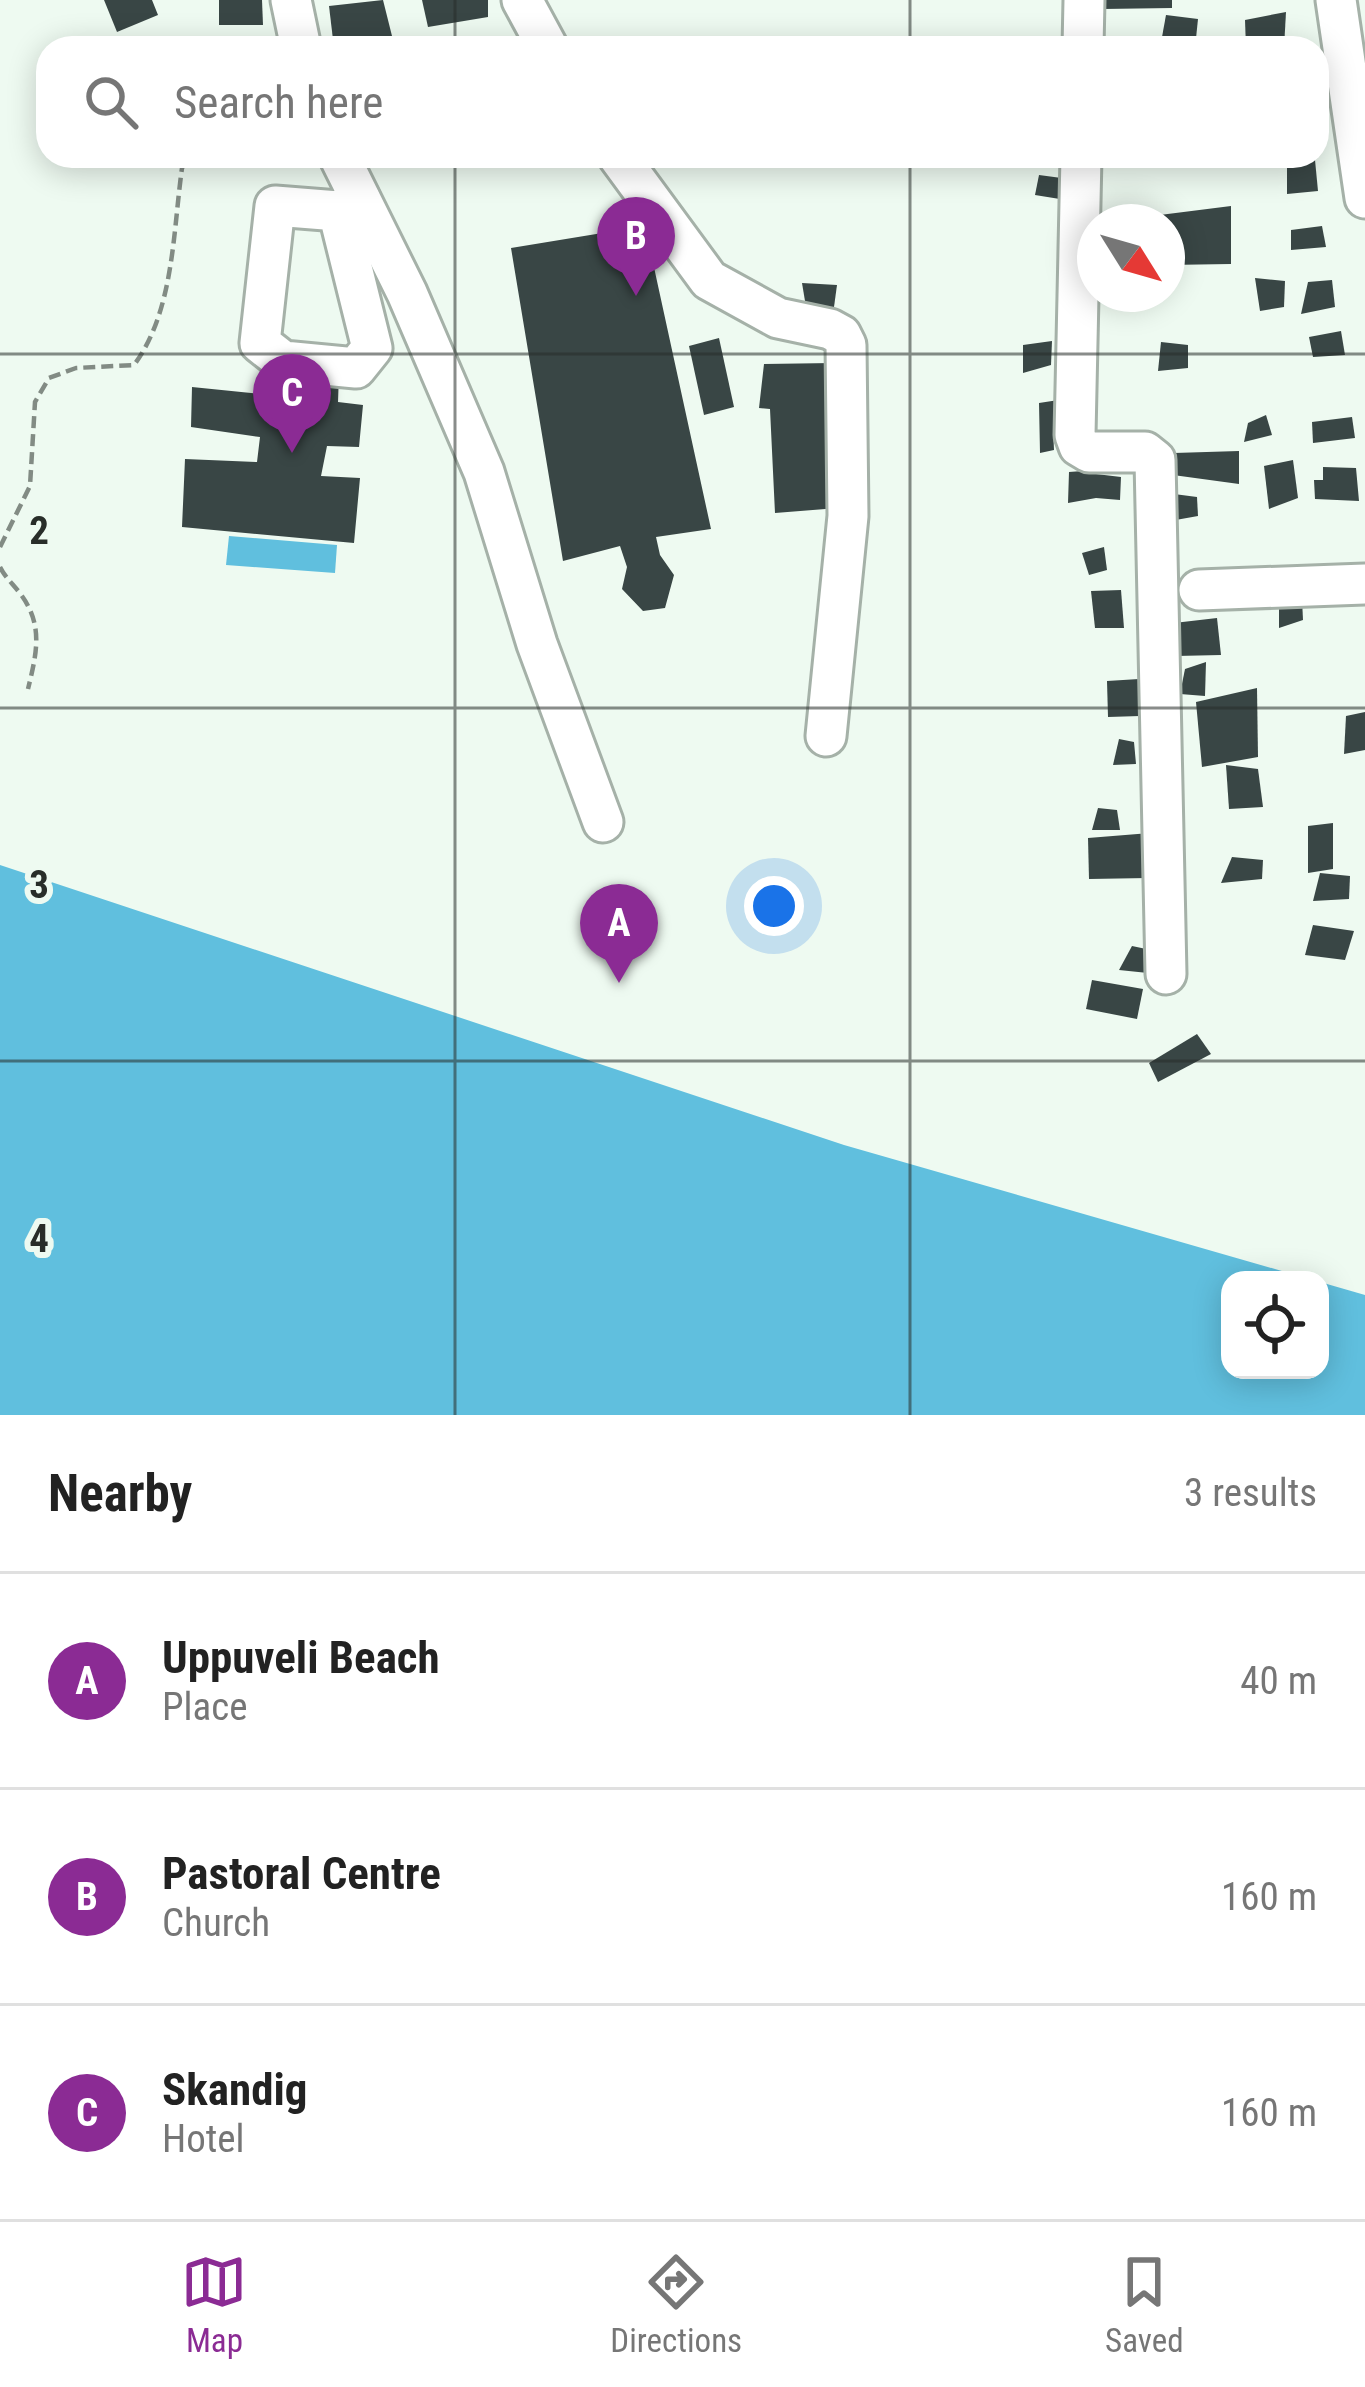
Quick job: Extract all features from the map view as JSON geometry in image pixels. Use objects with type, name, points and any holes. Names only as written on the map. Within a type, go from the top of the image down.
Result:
[{"type":"street","points":[[291,0],[298,36]]},
{"type":"street","points":[[522,0],[542,36]]},
{"type":"street","points":[[1083,36],[1084,0]]},
{"type":"street","points":[[1336,0],[1365,197]]},
{"type":"street","points":[[341,168],[349,205],[407,293],[484,472],[537,644],[603,822]]},
{"type":"street","points":[[627,168],[709,280],[778,318],[830,329],[846,345],[848,516],[826,736]]},
{"type":"street","points":[[1081,168],[1075,435],[1079,446],[1089,452],[1145,452],[1155,460],[1166,974]]},
{"type":"street","points":[[1199,590],[1365,584]]},
{"type":"path","points":[[0,547],[30,486],[35,402],[49,378],[76,368],[134,364],[148,346],[165,293],[182,168]]},
{"type":"path","points":[[0,567],[37,625],[36,658],[28,689]]},
{"type":"water","points":[[229,536],[337,545],[335,573],[226,565]]},
{"type":"water","points":[[0,865],[844,1145],[1282,1271],[1221,1271],[1221,1379],[1329,1379],[1329,1285],[1365,1295],[1365,1415],[0,1415]]},
{"type":"building","points":[[104,0],[152,0],[158,15],[117,32]]},
{"type":"building","points":[[219,0],[262,0],[263,25],[219,25]]},
{"type":"building","points":[[383,0],[392,36],[333,36],[329,6]]},
{"type":"building","points":[[422,0],[488,0],[488,17],[428,27]]},
{"type":"building","points":[[1103,0],[1172,0],[1172,8],[1103,9]]},
{"type":"building","points":[[1286,12],[1285,36],[1246,36],[1245,20]]},
{"type":"building","points":[[1166,15],[1198,19],[1196,36],[1162,36]]},
{"type":"building","points":[[1287,168],[1316,168],[1318,191],[1287,194]]},
{"type":"building","points":[[1039,175],[1069,179],[1066,200],[1035,195]]},
{"type":"building","points":[[1231,206],[1231,264],[1185,265],[1185,212]]},
{"type":"building","points":[[645,226],[711,529],[656,537],[660,555],[674,575],[665,608],[643,611],[622,589],[627,567],[620,546],[563,561],[511,248]]},
{"type":"building","points":[[1322,226],[1326,247],[1291,250],[1291,230]]},
{"type":"building","points":[[1255,278],[1285,281],[1284,307],[1260,311]]},
{"type":"building","points":[[1332,280],[1335,307],[1301,314],[1308,282]]},
{"type":"building","points":[[802,283],[837,285],[834,307],[806,307]]},
{"type":"building","points":[[1341,331],[1345,355],[1313,357],[1309,337]]},
{"type":"building","points":[[719,338],[734,407],[704,415],[689,346]]},
{"type":"building","points":[[1052,341],[1051,365],[1023,373],[1023,345]]},
{"type":"building","points":[[1161,342],[1188,345],[1188,368],[1158,371]]},
{"type":"building","points":[[833,363],[838,508],[775,513],[770,409],[759,408],[764,364]]},
{"type":"building","points":[[292,368],[339,373],[338,402],[363,405],[359,447],[327,446],[321,476],[360,478],[354,543],[182,527],[185,459],[257,462],[260,437],[191,427],[192,387],[289,397]]},
{"type":"building","points":[[1065,399],[1067,426],[1053,428],[1054,450],[1040,453],[1039,403]]},
{"type":"building","points":[[1266,415],[1272,435],[1244,442],[1248,423]]},
{"type":"building","points":[[1352,417],[1355,438],[1313,443],[1312,422]]},
{"type":"building","points":[[1239,451],[1239,484],[1173,475],[1174,453]]},
{"type":"building","points":[[1293,460],[1298,498],[1269,509],[1264,466]]},
{"type":"building","points":[[1323,467],[1356,468],[1359,501],[1315,499],[1314,480],[1323,480]]},
{"type":"building","points":[[1096,470],[1096,474],[1121,477],[1120,500],[1068,503],[1069,472]]},
{"type":"building","points":[[1174,494],[1197,497],[1198,516],[1170,521]]},
{"type":"building","points":[[1104,547],[1107,570],[1089,575],[1082,553]]},
{"type":"building","points":[[1121,590],[1124,628],[1095,628],[1091,591]]},
{"type":"building","points":[[1302,599],[1303,620],[1279,628],[1279,604]]},
{"type":"building","points":[[1217,618],[1221,655],[1176,656],[1174,623]]},
{"type":"building","points":[[1206,662],[1205,696],[1180,694],[1185,669]]},
{"type":"building","points":[[1139,679],[1140,716],[1108,717],[1107,681]]},
{"type":"building","points":[[1257,688],[1258,757],[1202,767],[1196,702]]},
{"type":"building","points":[[1365,712],[1365,750],[1344,754],[1346,716]]},
{"type":"building","points":[[1119,739],[1134,742],[1136,764],[1113,765]]},
{"type":"building","points":[[1226,765],[1258,769],[1263,807],[1229,809]]},
{"type":"building","points":[[1098,808],[1117,810],[1120,830],[1092,830]]},
{"type":"building","points":[[1333,823],[1333,869],[1308,873],[1308,826]]},
{"type":"building","points":[[1150,833],[1148,878],[1089,879],[1088,838]]},
{"type":"building","points":[[1232,857],[1263,860],[1262,879],[1221,883]]},
{"type":"building","points":[[1320,873],[1350,876],[1349,899],[1313,901]]},
{"type":"building","points":[[1313,925],[1354,931],[1345,960],[1305,955]]},
{"type":"building","points":[[1132,946],[1151,950],[1148,973],[1119,970]]},
{"type":"building","points":[[1092,980],[1143,989],[1137,1019],[1086,1009]]},
{"type":"building","points":[[1197,1034],[1211,1054],[1158,1082],[1149,1063]]},
{"type":"place","name":"Pastoral Centre","points":[[636,296]]},
{"type":"place","name":"Skandig","points":[[292,453]]},
{"type":"place","name":"Uppuveli Beach","points":[[619,983]]}]
